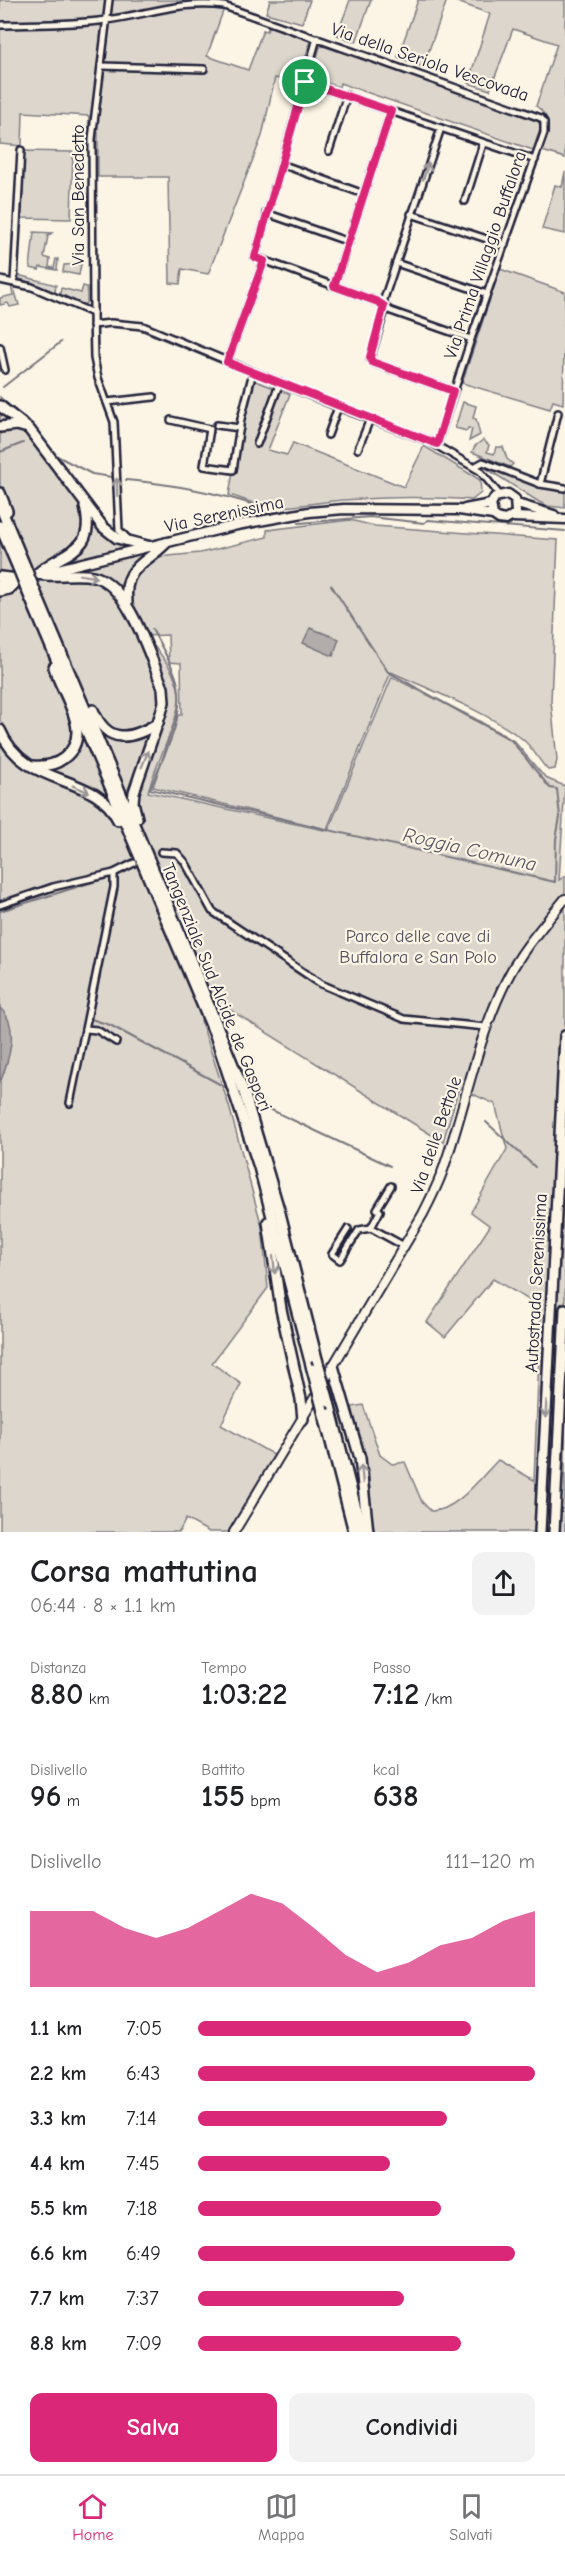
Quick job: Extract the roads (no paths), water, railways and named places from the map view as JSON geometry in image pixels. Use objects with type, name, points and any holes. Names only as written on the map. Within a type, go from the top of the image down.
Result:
[{"type":"highway","points":[[0,406],[29,429],[103,527],[117,538],[151,547]]},
{"type":"highway","points":[[0,427],[17,424],[29,429]]},
{"type":"highway","points":[[0,493],[10,518],[15,542]]},
{"type":"highway","points":[[37,574],[45,567],[66,558],[79,546],[87,527],[85,505]]},
{"type":"highway","name":"Tangenziale Sud Alcide de Gasperi","points":[[0,506],[52,648],[244,1092],[280,1213],[362,1532]]},
{"type":"highway","name":"Tangenziale Sud Alcide de Gasperi","points":[[0,526],[22,567]]},
{"type":"highway","points":[[127,604],[126,591],[132,572],[166,543]]},
{"type":"highway","points":[[37,574],[49,577],[80,574],[94,577],[111,585],[127,604],[163,688],[164,702],[137,780],[133,802],[153,856],[151,873]]},
{"type":"highway","points":[[0,577],[19,579]]},
{"type":"highway","points":[[0,591],[9,589],[19,579]]},
{"type":"highway","name":"Tangenziale Sud Alcide de Gasperi","points":[[30,587],[63,654],[215,1035],[259,1167],[354,1532]]},
{"type":"highway","points":[[28,765],[44,766],[61,760],[72,750],[77,739],[77,723],[57,679],[52,648]]},
{"type":"highway","points":[[63,654],[78,676],[99,723],[109,733],[131,736],[158,723]]},
{"type":"highway","points":[[0,730],[12,753],[28,765],[101,798],[114,811],[133,856],[151,873]]},
{"type":"highway","name":"Autostrada Serenissima","points":[[540,1532],[565,1036]]},
{"type":"highway","points":[[259,1167],[258,1185],[271,1236],[281,1309],[303,1419]]},
{"type":"highway","name":"Autostrada Serenissima","points":[[554,1532],[565,1309]]},
{"type":"highway","points":[[333,1366],[360,1458],[368,1532]]},
{"type":"main road","points":[[493,515],[491,504],[499,494]]},
{"type":"main road","name":"Via Serenissima","points":[[499,494],[508,494],[517,504],[564,519]]},
{"type":"main road","name":"Via Serenissima","points":[[459,510],[491,504]]},
{"type":"main road","points":[[513,517],[517,504]]},
{"type":"main road","name":"Via Serenissima","points":[[0,584],[237,525],[309,512],[344,509],[459,510],[493,515],[503,520],[513,517],[564,519]]},
{"type":"main road","name":"Via delle Bettole","points":[[326,1378],[423,1214],[445,1165],[486,1027],[518,959],[565,899]]},
{"type":"main road","points":[[234,1532],[315,1397]]},
{"type":"street","name":"Via San Benedetto","points":[[109,0],[92,139],[93,325],[98,378],[114,422],[119,530],[130,541]]},
{"type":"street","name":"Via della Seriola Vescovada","points":[[0,25],[107,20],[179,4],[205,3],[224,6],[534,114]]},
{"type":"street","points":[[317,38],[255,257],[378,302],[391,311],[471,339]]},
{"type":"street","points":[[101,66],[204,69]]},
{"type":"street","points":[[305,82],[535,160]]},
{"type":"street","points":[[329,151],[347,95]]},
{"type":"street","points":[[334,286],[391,111]]},
{"type":"street","name":"Via Prima Villaggio Buffalora","points":[[437,444],[453,391],[545,127],[541,118],[534,114]]},
{"type":"street","points":[[441,128],[384,299],[370,361],[453,391]]},
{"type":"street","points":[[465,201],[483,144]]},
{"type":"street","points":[[14,282],[21,150]]},
{"type":"street","points":[[281,164],[364,194]]},
{"type":"street","points":[[266,213],[349,242]]},
{"type":"street","points":[[411,214],[505,245]]},
{"type":"street","points":[[227,362],[264,261]]},
{"type":"street","points":[[396,263],[487,294]]},
{"type":"street","points":[[0,280],[45,292],[93,314]]},
{"type":"street","points":[[93,325],[111,323],[143,326],[338,407],[437,444],[480,471],[499,494]]},
{"type":"street","points":[[0,347],[4,369]]},
{"type":"street","points":[[171,420],[210,429],[204,466],[233,470],[253,372]]},
{"type":"street","points":[[257,444],[280,382]]},
{"type":"street","points":[[107,402],[154,397]]},
{"type":"street","points":[[328,435],[338,407]]},
{"type":"street","points":[[540,484],[558,413]]},
{"type":"street","points":[[358,449],[370,419]]},
{"type":"street","points":[[217,425],[240,429]]},
{"type":"street","points":[[474,467],[483,462],[540,484],[565,488]]},
{"type":"street","points":[[161,852],[177,853],[185,862],[212,911],[321,984],[404,1019],[486,1027]]},
{"type":"street","points":[[0,905],[52,887],[114,873],[134,863]]},
{"type":"street","points":[[70,1103],[114,887],[114,873]]},
{"type":"street","points":[[86,1029],[97,1030],[116,1041]]},
{"type":"street","points":[[371,1228],[380,1211],[377,1209],[391,1186]]},
{"type":"street","points":[[348,1229],[332,1254],[340,1260],[359,1230],[371,1228],[404,1246]]},
{"type":"waterway","points":[[136,328],[318,403]]},
{"type":"waterway","points":[[3,387],[61,342]]},
{"type":"waterway","name":"Roggia Comuna","points":[[0,452],[23,443]]},
{"type":"waterway","name":"Roggia Comuna","points":[[57,456],[92,474],[112,477]]},
{"type":"waterway","name":"Roggia Comuna","points":[[126,480],[191,489],[254,505]]},
{"type":"waterway","name":"Roggia Comuna","points":[[299,523],[370,517],[424,523],[428,520],[565,531]]},
{"type":"waterway","name":"Roggia Comuna","points":[[152,629],[174,671],[179,698],[171,738],[150,789],[555,882],[556,839],[560,817],[557,789],[550,788],[511,740],[388,672],[331,585]]},
{"type":"waterway","name":"Roggia Comuna","points":[[0,911],[109,877]]},
{"type":"waterway","name":"Roggia Comuna","points":[[104,949],[91,1019],[110,1025],[225,1087]]},
{"type":"waterway","name":"Roggia Comuna","points":[[263,1106],[390,1166]]},
{"type":"waterway","name":"Roggia Comuna","points":[[486,1122],[535,1167]]},
{"type":"tunnel","points":[[146,858],[161,852]]},
{"type":"park label","name":"Parco delle cave di Buffalora e San Polo","points":[[418,946]]}]
